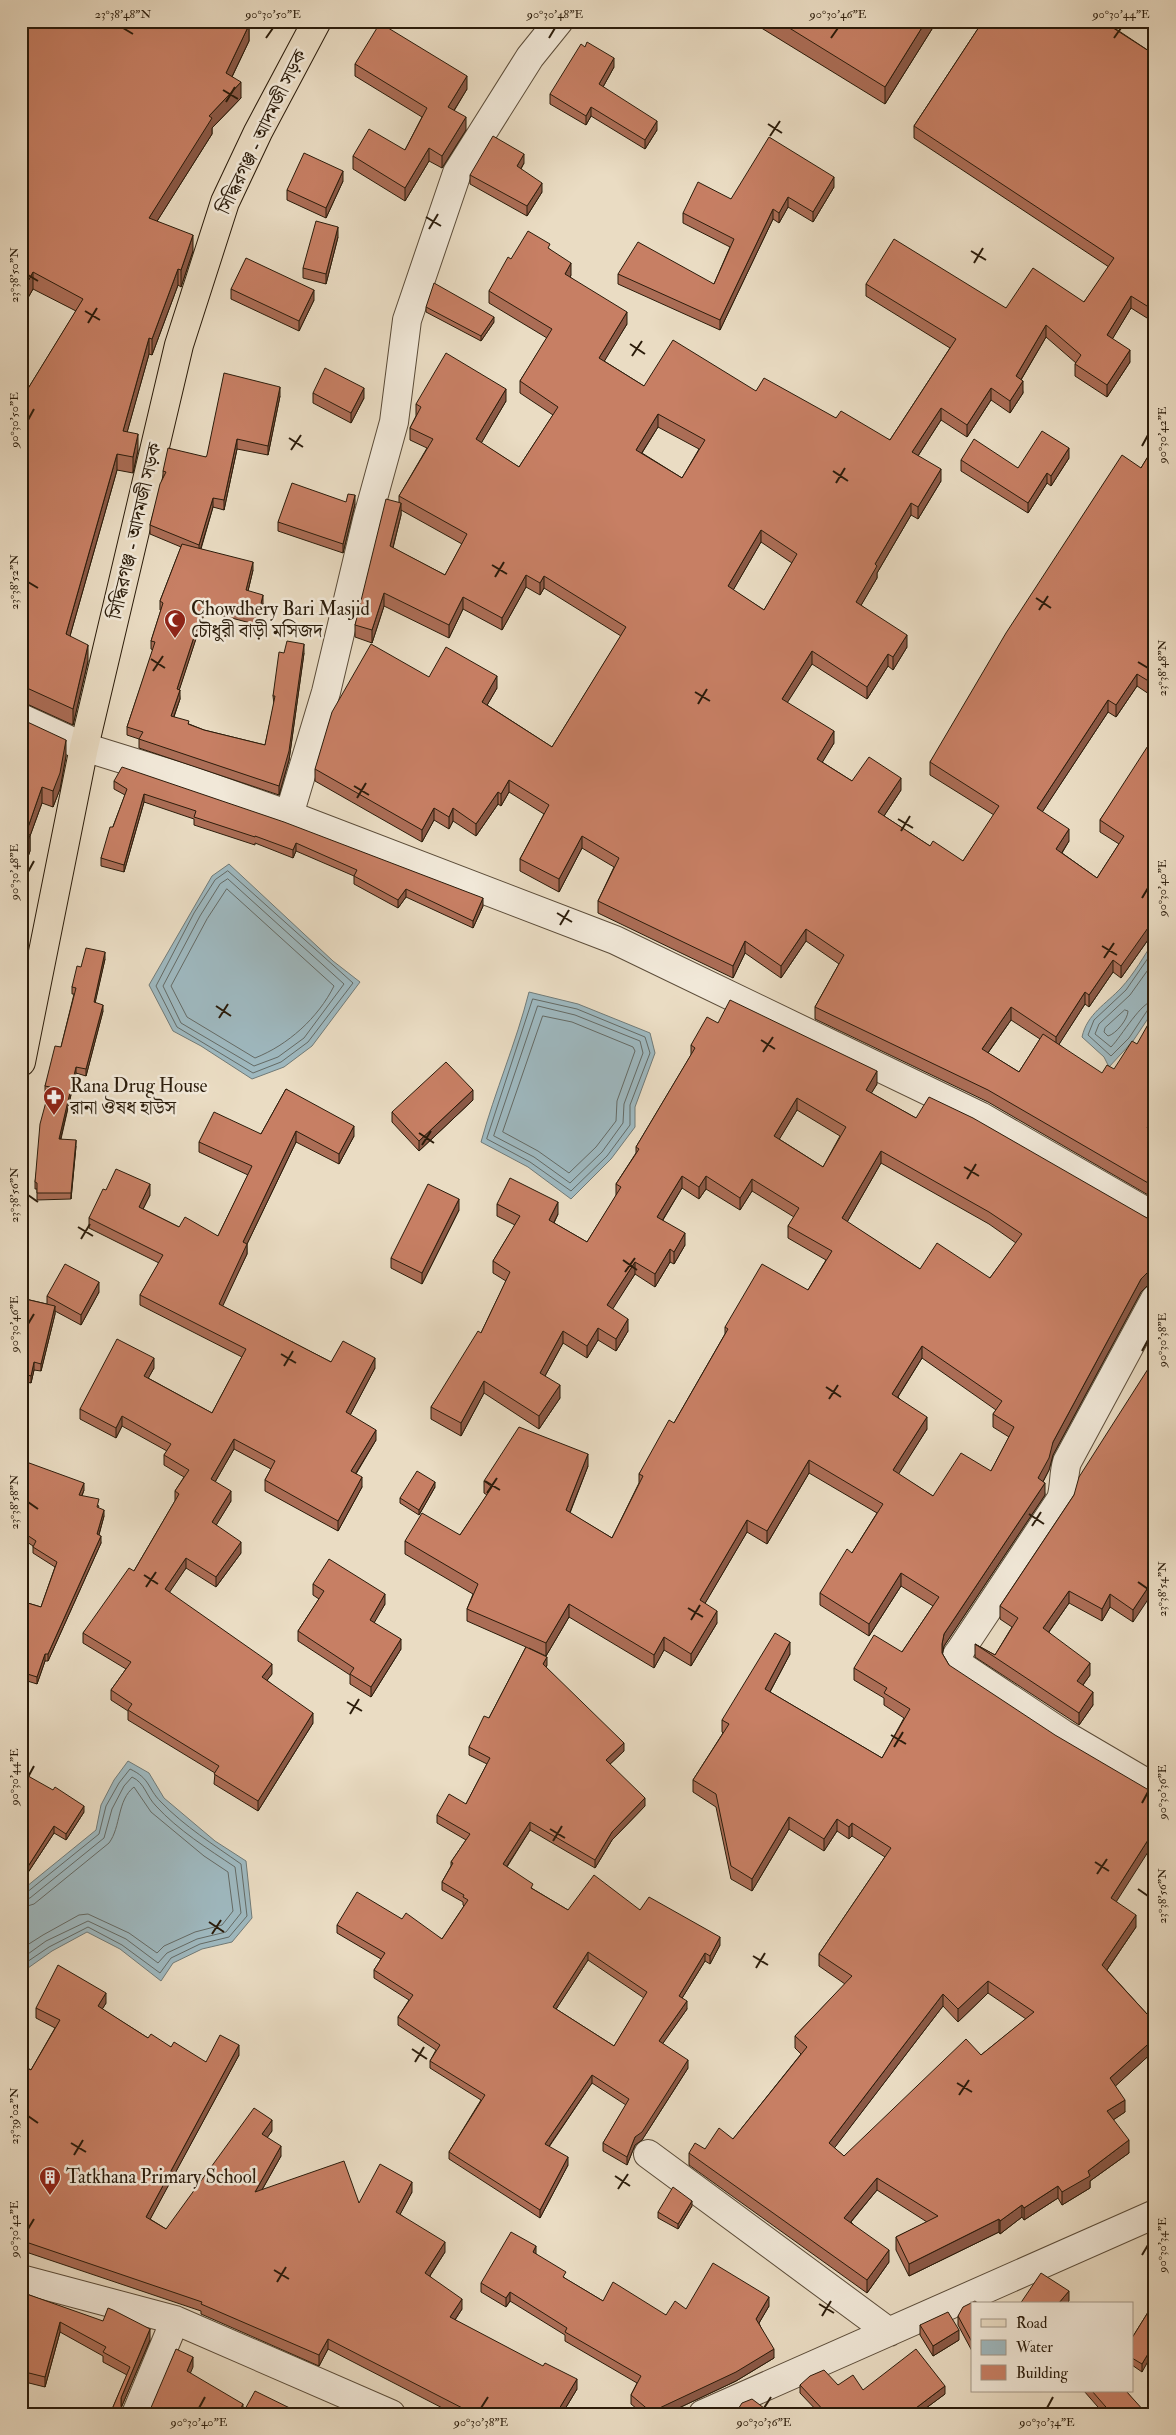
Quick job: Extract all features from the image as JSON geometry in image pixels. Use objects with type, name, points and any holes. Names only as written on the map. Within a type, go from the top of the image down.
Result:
[{"type":"main road","name":"সিদ্ধিরগঞ্জ - আদমজী সড়ক","points":[[21,1062],[84,747],[179,345],[225,202],[258,132],[317,21]]},
{"type":"street","points":[[289,815],[326,692],[367,520],[394,422],[408,320],[457,173],[530,57],[559,21]]},
{"type":"street","points":[[21,718],[84,747],[187,779],[289,815],[615,940],[980,1116],[1155,1217]]},
{"type":"street","points":[[1155,1299],[1070,1457],[1064,1472],[1064,1488],[1061,1499],[960,1651],[957,1660],[958,1664],[1063,1734],[1155,1788]]},
{"type":"street","points":[[648,2154],[888,2332]]},
{"type":"street","points":[[703,2414],[1155,2214]]},
{"type":"street","points":[[21,2279],[175,2320],[391,2414]]},
{"type":"street","points":[[136,2414],[175,2320]]},
{"type":"water","points":[[229,864],[333,961],[360,982],[312,1046],[284,1067],[252,1079],[201,1046],[173,1031],[149,985],[212,876]]},
{"type":"water","points":[[1155,939],[1155,1008],[1133,1041],[1109,1067],[1104,1057],[1082,1037],[1084,1029],[1098,1010],[1130,977]]},
{"type":"water","points":[[529,992],[578,1004],[650,1033],[655,1053],[635,1107],[635,1127],[611,1159],[571,1199],[528,1167],[481,1142]]},
{"type":"water","points":[[128,1761],[149,1773],[164,1798],[215,1841],[246,1861],[252,1918],[232,1942],[202,1949],[173,1963],[161,1981],[120,1949],[87,1932],[52,1951],[21,1973],[21,1891],[96,1830],[101,1805],[114,1780]]},
{"type":"building","points":[[21,21],[243,21],[249,25],[226,73],[241,82],[209,116],[212,118],[149,218],[193,235],[181,270],[178,269],[152,339],[149,338],[123,431],[138,434],[133,457],[117,454],[66,634],[88,645],[73,709],[21,687],[21,400],[83,299],[33,272],[21,294]]},
{"type":"building","points":[[778,21],[926,21],[885,87]]},
{"type":"building","points":[[983,21],[1113,21],[1110,26],[1155,55],[1155,311],[1131,296],[1107,335],[1130,350],[1107,385],[1075,364],[1081,355],[1046,325],[1016,376],[1023,381],[1010,401],[991,388],[967,425],[941,408],[912,452],[941,469],[918,507],[911,503],[875,564],[877,566],[856,602],[907,635],[893,657],[888,654],[867,687],[812,651],[782,699],[834,731],[817,759],[852,781],[869,757],[901,778],[878,812],[930,846],[933,841],[963,861],[999,806],[930,762],[1006,633],[1122,455],[1141,468],[1155,445],[1155,685],[1137,674],[1116,705],[1108,700],[1037,808],[1069,829],[1056,849],[1097,878],[1124,836],[1100,820],[1153,738],[1155,739],[1155,905],[1150,913],[1155,918],[1121,966],[1113,960],[1089,995],[1085,992],[1056,1037],[1011,1007],[982,1049],[1019,1072],[1043,1034],[1102,1073],[1107,1065],[1114,1069],[1132,1041],[1137,1044],[1155,1012],[1155,1114],[1147,1128],[1155,1134],[1155,1187],[988,1090],[815,1007],[844,955],[806,929],[781,966],[745,941],[733,966],[598,901],[619,858],[582,836],[559,879],[520,859],[549,805],[509,780],[501,794],[498,792],[476,824],[453,808],[449,817],[434,808],[422,830],[315,769],[332,712],[371,644],[429,677],[446,647],[497,676],[482,702],[552,747],[626,627],[544,576],[540,583],[526,575],[502,618],[463,597],[449,625],[384,593],[372,630],[355,625],[386,499],[401,503],[390,546],[445,575],[467,534],[399,496],[433,439],[410,428],[421,407],[416,404],[446,353],[506,389],[476,439],[519,467],[558,407],[520,381],[552,329],[489,291],[508,257],[511,259],[528,231],[550,244],[548,248],[571,263],[565,274],[627,312],[599,358],[644,386],[673,340],[756,391],[764,378],[836,418],[841,411],[890,440],[956,339],[866,284],[894,239],[1006,308],[1033,268],[1084,302],[1114,258],[914,126]],"holes":[[[658,414],[705,440],[682,478],[636,450]],[[761,530],[797,554],[764,610],[728,586]]]},
{"type":"building","points":[[380,23],[467,76],[448,107],[466,117],[442,156],[429,148],[405,188],[353,156],[369,129],[405,150],[427,108],[355,64]]},
{"type":"building","points":[[587,42],[614,58],[599,84],[657,121],[645,140],[591,107],[586,116],[550,94],[581,44],[585,47]]},
{"type":"building","points":[[493,136],[524,154],[517,166],[542,183],[527,206],[470,175]]},
{"type":"building","points":[[769,137],[834,177],[813,212],[788,197],[779,213],[773,209],[720,320],[618,274],[638,242],[714,284],[734,239],[683,213],[698,182],[731,199]]},
{"type":"building","points":[[304,153],[343,171],[326,208],[287,190]]},
{"type":"building","points":[[316,221],[338,227],[326,274],[303,268]]},
{"type":"building","points":[[246,258],[314,290],[299,321],[231,289]]},
{"type":"building","points":[[434,283],[494,317],[481,336],[426,307]]},
{"type":"building","points":[[325,368],[364,388],[351,413],[313,393]]},
{"type":"building","points":[[224,373],[280,387],[268,446],[237,439],[224,500],[213,498],[199,545],[150,525],[160,484],[166,472],[163,471],[168,448],[206,457],[207,455]]},
{"type":"building","points":[[1042,431],[1069,448],[1051,476],[1047,473],[1028,503],[961,460],[974,439],[1018,468]]},
{"type":"building","points":[[292,483],[346,502],[348,494],[355,495],[343,544],[278,522]]},
{"type":"building","points":[[182,544],[253,562],[246,590],[263,595],[258,616],[205,603],[177,689],[180,690],[171,716],[189,721],[188,724],[204,730],[265,745],[275,696],[273,696],[279,652],[284,653],[287,641],[304,644],[289,751],[279,786],[139,739],[143,732],[127,727],[155,642],[151,641],[163,603],[160,601]]},
{"type":"building","points":[[21,719],[66,740],[60,773],[53,791],[42,787],[26,833],[30,835],[21,861]]},
{"type":"building","points":[[122,767],[284,822],[483,898],[473,921],[406,889],[398,900],[354,876],[357,870],[296,843],[293,850],[194,817],[196,811],[144,794],[124,865],[101,858],[110,827],[113,827],[127,789],[114,781]]},
{"type":"building","points":[[86,948],[105,952],[94,1002],[103,1005],[86,1069],[76,1067],[59,1139],[76,1140],[71,1193],[37,1193],[37,1183],[35,1182],[40,1124],[50,1087],[45,1086],[55,1046],[61,1047],[76,988],[72,987],[77,966],[81,967]]},
{"type":"building","points":[[730,1000],[877,1071],[866,1090],[916,1118],[929,1097],[973,1118],[1147,1218],[1155,1220],[1155,1271],[1147,1273],[1141,1279],[1053,1442],[1049,1458],[1038,1478],[1045,1483],[944,1634],[942,1644],[942,1653],[949,1665],[1055,1735],[1147,1789],[1155,1791],[1155,1829],[1111,1898],[1136,1915],[1102,1965],[1147,2014],[1155,2001],[1155,2038],[1110,2078],[1125,2100],[1107,2111],[1129,2140],[1088,2171],[1090,2176],[1062,2192],[1058,2186],[1024,2208],[1022,2205],[1000,2221],[999,2219],[909,2264],[896,2237],[938,2216],[877,2178],[844,2218],[889,2250],[867,2280],[689,2153],[695,2143],[705,2149],[719,2128],[733,2139],[807,2047],[795,2036],[852,1976],[819,1954],[891,1848],[852,1823],[849,1827],[837,1819],[824,1839],[789,1817],[752,1879],[731,1866],[716,1794],[693,1780],[729,1724],[722,1720],[775,1633],[790,1642],[765,1689],[882,1758],[910,1709],[884,1693],[887,1688],[854,1668],[874,1635],[902,1652],[939,1597],[901,1573],[869,1624],[820,1593],[847,1549],[852,1553],[883,1504],[809,1460],[767,1531],[747,1520],[700,1600],[717,1611],[691,1654],[664,1637],[654,1655],[569,1604],[546,1643],[467,1609],[478,1584],[405,1541],[422,1513],[460,1535],[492,1487],[484,1481],[519,1427],[588,1454],[566,1510],[612,1538],[643,1476],[639,1474],[669,1420],[674,1423],[728,1329],[725,1327],[762,1264],[808,1290],[832,1251],[788,1226],[799,1208],[752,1179],[740,1198],[706,1176],[699,1187],[682,1176],[657,1217],[685,1233],[674,1252],[670,1249],[655,1274],[635,1262],[607,1305],[628,1319],[616,1339],[598,1328],[587,1346],[563,1331],[540,1373],[560,1385],[539,1416],[484,1381],[461,1423],[431,1407],[478,1331],[481,1333],[510,1272],[493,1261],[520,1216],[497,1204],[510,1178],[558,1202],[549,1220],[587,1242],[621,1187],[616,1184],[639,1149],[636,1147],[695,1048],[691,1045],[707,1017],[718,1023]],"holes":[[[797,1098],[846,1127],[823,1167],[774,1136]],[[881,1151],[989,1212],[1022,1234],[990,1278],[937,1243],[920,1269],[842,1218]],[[922,1346],[1002,1401],[993,1414],[1014,1427],[991,1471],[961,1453],[933,1496],[893,1470],[927,1417],[892,1394]],[[988,1981],[1034,2012],[981,2055],[966,2039],[844,2156],[829,2143],[943,1994],[958,2009]]]},
{"type":"building","points":[[446,1062],[473,1090],[419,1141],[392,1112]]},
{"type":"building","points":[[286,1089],[354,1126],[339,1154],[296,1131],[243,1242],[247,1244],[219,1304],[331,1362],[343,1341],[375,1358],[346,1412],[376,1430],[351,1471],[362,1477],[338,1521],[265,1480],[275,1461],[234,1439],[211,1479],[231,1491],[212,1522],[241,1542],[216,1577],[186,1558],[165,1589],[272,1664],[262,1677],[313,1713],[258,1801],[214,1774],[219,1766],[128,1710],[132,1704],[111,1690],[131,1662],[83,1633],[129,1568],[134,1571],[179,1494],[175,1491],[189,1470],[164,1455],[171,1444],[122,1416],[116,1428],[80,1409],[117,1339],[154,1358],[144,1376],[212,1413],[246,1349],[140,1295],[163,1255],[89,1218],[103,1189],[106,1190],[116,1169],[150,1184],[139,1207],[179,1227],[185,1217],[218,1236],[252,1166],[199,1142],[214,1112],[261,1134]]},
{"type":"building","points":[[428,1184],[459,1199],[422,1273],[391,1258]]},
{"type":"building","points":[[65,1264],[99,1282],[81,1315],[47,1296]]},
{"type":"building","points":[[21,1298],[55,1306],[41,1364],[34,1362],[31,1376],[21,1373]]},
{"type":"building","points":[[1155,1358],[1155,1577],[1133,1610],[1110,1594],[1102,1609],[1069,1591],[1043,1628],[1090,1663],[1077,1681],[1093,1692],[1079,1713],[975,1644],[995,1655],[1018,1618],[1000,1606],[1074,1495],[1079,1477]]},
{"type":"building","points":[[21,1460],[84,1483],[79,1495],[99,1499],[97,1507],[104,1510],[97,1534],[101,1536],[48,1654],[45,1654],[37,1677],[21,1672],[21,1601],[41,1607],[57,1562],[33,1547],[36,1541],[21,1531]]},
{"type":"building","points":[[417,1471],[435,1482],[419,1510],[400,1498]]},
{"type":"building","points":[[329,1559],[385,1594],[370,1620],[401,1639],[371,1687],[350,1674],[354,1668],[298,1631],[324,1591],[313,1584]]},
{"type":"building","points":[[526,1647],[547,1657],[543,1664],[624,1743],[606,1760],[645,1798],[612,1832],[595,1860],[530,1822],[503,1864],[533,1884],[531,1888],[568,1910],[594,1875],[640,1910],[649,1897],[720,1937],[710,1956],[705,1953],[679,1996],[687,2001],[659,2041],[688,2060],[642,2132],[635,2137],[627,2157],[603,2143],[629,2099],[592,2075],[545,2144],[568,2157],[540,2210],[449,2152],[485,2095],[430,2061],[440,2045],[398,2017],[413,1995],[374,1970],[385,1953],[337,1925],[357,1892],[402,1919],[406,1913],[442,1939],[468,1900],[463,1897],[464,1895],[442,1882],[453,1863],[451,1862],[470,1834],[437,1815],[449,1794],[466,1804],[490,1758],[469,1747],[484,1716],[489,1718]],"holes":[[[588,1952],[647,1992],[614,2046],[553,2007]]]},
{"type":"building","points":[[1155,1747],[1155,1757],[1150,1755]]},
{"type":"building","points":[[21,1772],[53,1790],[55,1787],[84,1806],[66,1834],[54,1826],[27,1868],[21,1865]]},
{"type":"building","points":[[58,1965],[106,1993],[98,2006],[148,2038],[151,2034],[171,2047],[174,2042],[206,2062],[220,2035],[239,2045],[146,2217],[166,2229],[254,2108],[272,2120],[262,2134],[281,2146],[255,2192],[344,2161],[359,2203],[380,2164],[412,2182],[396,2212],[445,2242],[425,2273],[462,2299],[450,2317],[543,2366],[545,2363],[577,2379],[556,2414],[474,2414],[328,2339],[319,2355],[201,2304],[202,2302],[23,2241],[21,2244],[21,2065],[31,2070],[60,2020],[36,2008]]},
{"type":"building","points":[[673,2187],[692,2201],[678,2224],[658,2212]]},
{"type":"building","points":[[511,2232],[536,2246],[533,2252],[566,2272],[563,2277],[603,2301],[613,2282],[666,2315],[675,2301],[686,2309],[713,2263],[769,2297],[756,2319],[774,2349],[736,2372],[651,2412],[631,2395],[641,2376],[565,2332],[567,2328],[510,2292],[506,2298],[481,2283]]},
{"type":"building","points":[[1041,2273],[1069,2291],[1060,2302],[1021,2302]]},
{"type":"building","points":[[21,2292],[103,2321],[108,2308],[150,2329],[121,2398],[124,2414],[110,2414],[130,2367],[103,2352],[106,2347],[60,2322],[45,2377],[21,2371]]},
{"type":"building","points":[[1155,2301],[1155,2342],[1142,2364],[1134,2359],[1134,2335]]},
{"type":"building","points":[[971,2303],[971,2340],[958,2316],[963,2307]]},
{"type":"building","points":[[948,2312],[959,2330],[933,2346],[920,2325]]},
{"type":"building","points":[[176,2349],[193,2357],[187,2371],[243,2404],[238,2414],[147,2414]]},
{"type":"building","points":[[916,2349],[945,2386],[908,2414],[827,2414],[800,2385],[810,2376],[824,2370],[838,2385],[853,2375],[863,2390]]},
{"type":"building","points":[[255,2391],[302,2414],[250,2414],[244,2411]]},
{"type":"building","points":[[1093,2392],[1127,2392],[1145,2412],[1144,2414],[1112,2414]]},
{"type":"building","points":[[752,2399],[772,2414],[735,2414],[742,2403]]},
{"type":"place","name":"Chowdhery Bari Masjid চৌধুরী বাড়ী মসিজদ","points":[[175,639]]},
{"type":"place","name":"Rana Drug House রানা ঔষধ হাউস","points":[[54,1116]]},
{"type":"place","name":"Tatkhana Primary School","points":[[50,2196]]}]
